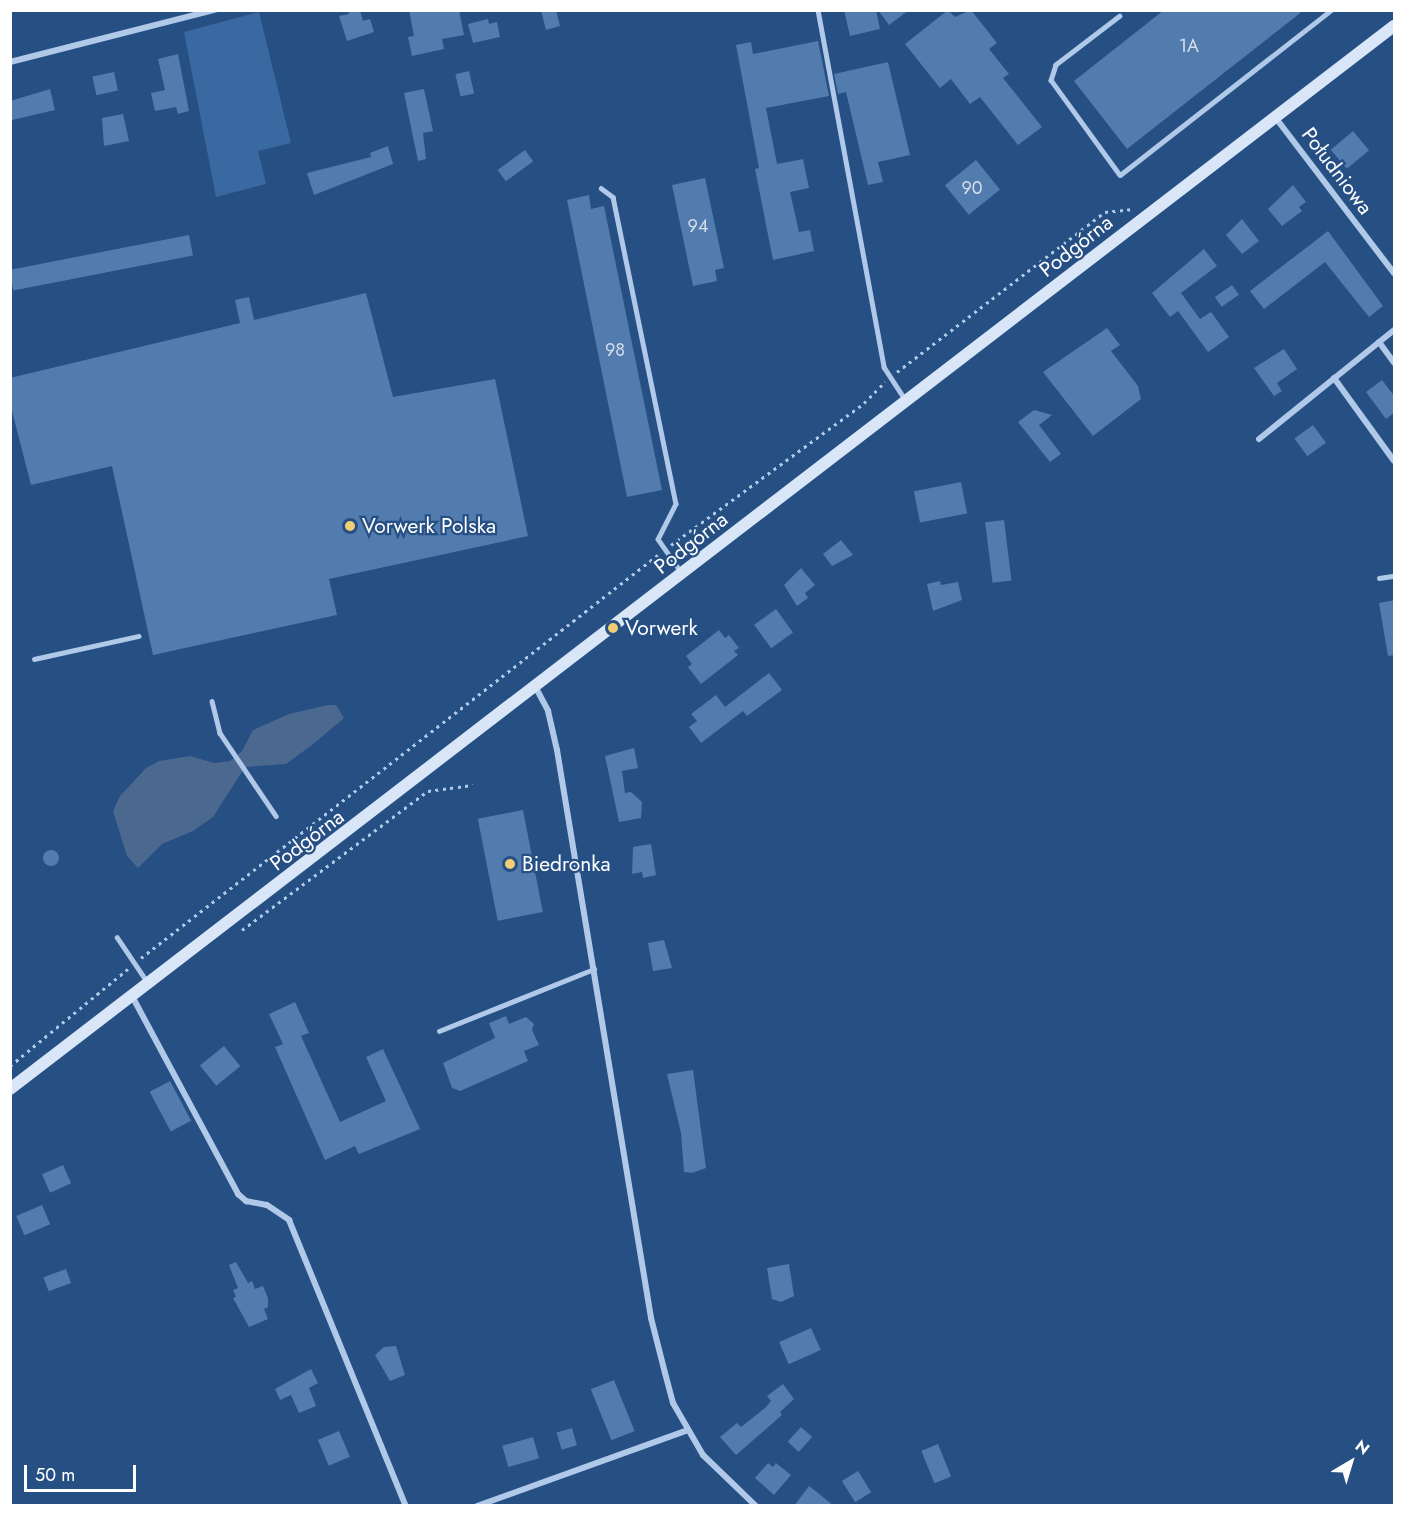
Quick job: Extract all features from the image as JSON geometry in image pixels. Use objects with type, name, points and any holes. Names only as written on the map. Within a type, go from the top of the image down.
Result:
[{"type":"main road","name":"Podgórna","points":[[10,1089],[536,688],[1395,26]]},
{"type":"street","points":[[10,62],[214,10]]},
{"type":"street","name":"Południowa","points":[[1275,117],[1395,273]]},
{"type":"street","points":[[1259,439],[1395,330]]},
{"type":"street","points":[[1379,342],[1395,363]]},
{"type":"street","points":[[1334,378],[1395,461]]},
{"type":"street","points":[[536,688],[548,711],[557,750],[651,1318],[673,1403],[688,1430],[715,1468],[756,1506]]},
{"type":"street","points":[[132,995],[238,1194],[246,1201],[267,1204],[289,1220],[406,1506]]},
{"type":"street","points":[[477,1506],[688,1430]]},
{"type":"lane","points":[[818,10],[884,367],[906,402]]},
{"type":"lane","points":[[1120,16],[1056,65],[1051,80],[1120,175],[1331,10]]},
{"type":"lane","points":[[601,188],[612,197],[676,504],[658,539],[683,574]]},
{"type":"lane","points":[[1379,578],[1395,576]]},
{"type":"lane","points":[[34,659],[139,636]]},
{"type":"lane","points":[[212,701],[220,733],[276,816]]},
{"type":"lane","points":[[117,937],[148,983]]},
{"type":"lane","points":[[439,1031],[594,969]]},
{"type":"path","points":[[10,1066],[135,964],[666,549],[864,403],[891,377],[1105,212],[1139,209]]},
{"type":"path","points":[[241,931],[428,790],[473,785]]},
{"type":"shaded area","points":[[259,12],[291,143],[258,151],[266,184],[216,197],[184,32]]},
{"type":"shaded area","points":[[336,705],[344,718],[312,745],[286,764],[245,767],[213,817],[193,831],[162,844],[138,868],[127,856],[113,811],[120,796],[146,768],[159,761],[190,756],[214,763],[230,761],[242,751],[253,730],[289,714]]},
{"type":"building","points":[[348,10],[360,10],[363,21],[370,19],[374,32],[347,41],[339,16],[349,14]]},
{"type":"building","points":[[409,10],[459,10],[464,35],[442,39],[444,49],[412,56],[408,37],[414,36]]},
{"type":"building","points":[[541,10],[556,10],[560,26],[546,30]]},
{"type":"building","points":[[844,10],[876,10],[880,29],[850,36]]},
{"type":"building","points":[[878,10],[909,10],[889,25]]},
{"type":"building","points":[[948,10],[955,17],[971,10],[997,43],[989,49],[1009,74],[1003,78],[1042,127],[1018,145],[980,97],[970,104],[951,79],[940,88],[905,44]]},
{"type":"building","points":[[1164,10],[1304,10],[1127,149],[1074,81]]},
{"type":"building","points":[[488,19],[489,24],[497,22],[500,37],[473,43],[468,24]]},
{"type":"building","points":[[818,41],[829,96],[766,108],[777,164],[803,159],[809,188],[790,192],[799,232],[810,230],[814,251],[773,260],[755,169],[759,168],[736,45],[751,42],[753,54]]},
{"type":"building","points":[[178,54],[189,111],[178,114],[176,107],[155,111],[151,93],[165,90],[158,59]]},
{"type":"building","points":[[888,62],[910,155],[878,162],[883,182],[868,185],[846,92],[838,94],[834,74]]},
{"type":"building","points":[[469,71],[474,93],[461,97],[455,74]]},
{"type":"building","points":[[114,72],[118,91],[96,95],[92,77]]},
{"type":"building","points":[[50,89],[55,110],[12,120],[10,101]]},
{"type":"building","points":[[424,89],[433,131],[423,133],[426,159],[418,161],[404,93]]},
{"type":"building","points":[[123,114],[129,141],[104,146],[102,118]]},
{"type":"building","points":[[1353,131],[1369,150],[1347,169],[1331,150]]},
{"type":"building","points":[[388,146],[393,164],[314,195],[307,173],[371,157],[370,153]]},
{"type":"building","points":[[525,150],[533,161],[506,181],[497,170]]},
{"type":"building","points":[[976,160],[1000,190],[969,215],[945,185]]},
{"type":"building","points":[[705,178],[724,268],[715,270],[717,281],[693,286],[672,185]]},
{"type":"building","points":[[1293,185],[1306,202],[1299,207],[1302,211],[1282,226],[1268,209]]},
{"type":"building","points":[[589,195],[591,209],[604,206],[662,490],[627,497],[567,200]]},
{"type":"building","points":[[1242,219],[1259,241],[1242,254],[1226,235]]},
{"type":"building","points":[[1328,231],[1383,306],[1369,317],[1325,262],[1264,309],[1250,291]]},
{"type":"building","points":[[189,235],[193,256],[13,291],[10,270]]},
{"type":"building","points":[[1204,249],[1217,266],[1181,293],[1200,319],[1211,312],[1229,337],[1208,352],[1178,311],[1170,317],[1152,293]]},
{"type":"building","points":[[1232,285],[1239,295],[1222,307],[1215,297]]},
{"type":"building","points":[[366,293],[393,397],[495,379],[528,536],[329,579],[337,615],[153,655],[112,466],[31,485],[10,403],[10,378],[240,323],[235,300],[249,297],[254,320]]},
{"type":"building","points":[[1107,328],[1120,345],[1111,351],[1138,386],[1141,399],[1093,436],[1043,372]]},
{"type":"building","points":[[1284,349],[1297,369],[1277,383],[1282,391],[1274,396],[1254,368]]},
{"type":"building","points":[[1382,380],[1395,397],[1395,412],[1386,419],[1366,392]]},
{"type":"building","points":[[1034,410],[1052,415],[1039,425],[1061,454],[1050,462],[1018,422]]},
{"type":"building","points":[[1313,425],[1326,443],[1307,456],[1294,439]]},
{"type":"building","points":[[961,482],[967,513],[920,523],[914,491]]},
{"type":"building","points":[[1004,520],[1011,581],[993,583],[985,522]]},
{"type":"building","points":[[841,540],[853,555],[832,566],[823,554]]},
{"type":"building","points":[[801,568],[815,585],[805,593],[808,598],[797,606],[784,585]]},
{"type":"building","points":[[940,581],[941,585],[958,582],[962,600],[933,611],[927,584]]},
{"type":"building","points":[[1395,600],[1395,655],[1388,656],[1379,603]]},
{"type":"building","points":[[776,609],[793,632],[771,648],[754,625]]},
{"type":"building","points":[[719,630],[725,638],[729,635],[739,648],[734,651],[738,655],[701,684],[688,667],[692,664],[686,656]]},
{"type":"building","points":[[769,673],[782,690],[747,716],[743,711],[701,743],[689,727],[697,721],[691,714],[716,695],[725,707]]},
{"type":"building","points":[[634,748],[638,768],[622,771],[625,793],[631,792],[642,802],[641,818],[619,822],[605,756]]},
{"type":"building","name":"Biedronka","points":[[523,810],[543,912],[498,921],[478,819]]},
{"type":"building","points":[[651,844],[656,875],[643,878],[642,872],[632,874],[633,847]]},
{"type":"building","points":[[48,850],[54,850],[59,858],[57,864],[48,866],[43,861],[43,855]]},
{"type":"building","points":[[664,940],[672,968],[653,971],[648,943]]},
{"type":"building","points":[[295,1002],[309,1033],[301,1036],[340,1122],[386,1101],[366,1057],[383,1049],[420,1129],[359,1154],[355,1146],[325,1160],[275,1047],[283,1044],[269,1014]]},
{"type":"building","points":[[506,1016],[509,1024],[526,1017],[534,1024],[532,1030],[539,1045],[524,1051],[528,1061],[460,1091],[452,1088],[443,1063],[495,1038],[489,1023]]},
{"type":"building","points":[[224,1046],[240,1066],[216,1086],[200,1066]]},
{"type":"building","points":[[693,1070],[706,1168],[692,1173],[684,1172],[681,1133],[667,1074]]},
{"type":"building","points":[[170,1081],[191,1121],[171,1132],[150,1092]]},
{"type":"building","points":[[63,1165],[71,1183],[50,1193],[42,1174]]},
{"type":"building","points":[[42,1205],[50,1224],[24,1235],[16,1216]]},
{"type":"building","points":[[236,1262],[248,1283],[252,1281],[255,1289],[263,1286],[268,1298],[268,1307],[264,1309],[268,1319],[249,1327],[233,1298],[236,1297],[233,1290],[238,1288],[229,1265]]},
{"type":"building","points":[[789,1264],[794,1296],[781,1302],[772,1299],[767,1268]]},
{"type":"building","points":[[66,1269],[71,1283],[49,1291],[43,1277]]},
{"type":"building","points":[[811,1328],[821,1350],[789,1364],[779,1342]]},
{"type":"building","points":[[396,1346],[405,1375],[390,1381],[375,1355],[384,1347]]},
{"type":"building","points":[[311,1369],[318,1383],[309,1388],[316,1406],[299,1413],[291,1395],[280,1400],[275,1389]]},
{"type":"building","points":[[614,1380],[635,1431],[611,1440],[591,1389]]},
{"type":"building","points":[[783,1384],[794,1399],[780,1412],[782,1415],[736,1455],[720,1437],[737,1423],[741,1427],[765,1408],[771,1401],[767,1396]]},
{"type":"building","points":[[801,1427],[812,1437],[799,1452],[788,1442]]},
{"type":"building","points":[[572,1428],[577,1445],[562,1450],[557,1432]]},
{"type":"building","points":[[339,1431],[350,1457],[329,1466],[318,1440]]},
{"type":"building","points":[[533,1437],[539,1458],[508,1467],[502,1446]]},
{"type":"building","points":[[938,1444],[951,1476],[934,1483],[921,1451]]},
{"type":"building","points":[[768,1463],[773,1467],[776,1463],[791,1475],[774,1495],[755,1478]]},
{"type":"building","points":[[858,1471],[871,1492],[855,1502],[842,1481]]},
{"type":"building","points":[[809,1486],[818,1493],[834,1506],[794,1506]]},
{"type":"place","name":"Vorwerk Polska","points":[[350,526]]},
{"type":"place","name":"Vorwerk","points":[[613,628]]},
{"type":"place","name":"Biedronka","points":[[510,864]]}]
